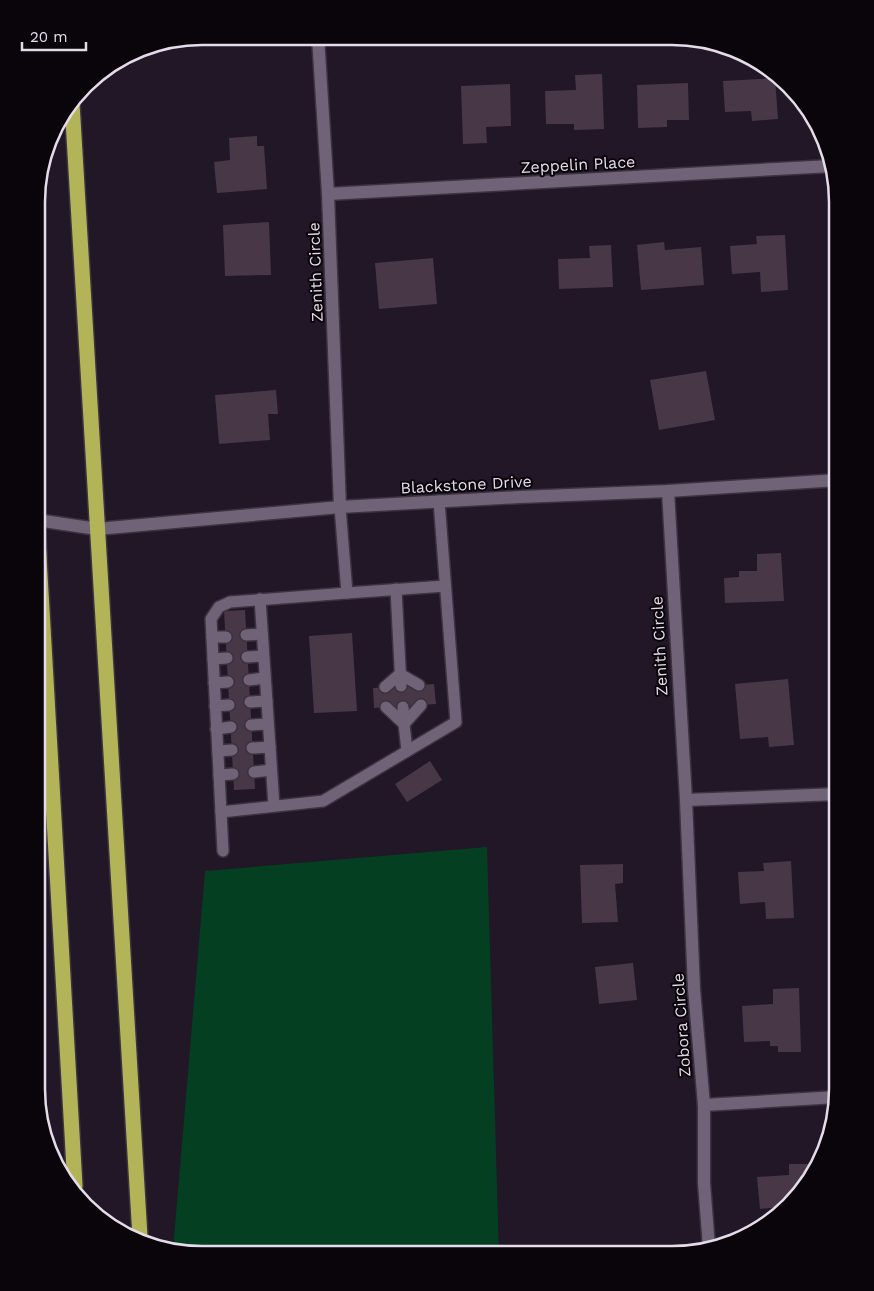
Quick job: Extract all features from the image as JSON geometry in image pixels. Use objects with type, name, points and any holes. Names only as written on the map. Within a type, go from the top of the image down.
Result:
[{"type":"highway","points":[[73,113],[140,1233]]},
{"type":"highway","points":[[45,665],[74,1180]]},
{"type":"street","name":"Zenith Circle","points":[[319,45],[328,194],[340,507]]},
{"type":"street","name":"Zeppelin Place","points":[[328,194],[825,166]]},
{"type":"street","name":"Blackstone Drive","points":[[45,522],[97,529],[340,507],[668,491],[829,481]]},
{"type":"street","name":"Zenith Circle","points":[[668,491],[686,800]]},
{"type":"street","points":[[686,800],[829,794]]},
{"type":"street","name":"Zobora Circle","points":[[686,800],[694,989],[704,1105],[704,1182],[709,1242]]},
{"type":"street","points":[[704,1105],[829,1097]]},
{"type":"lane","points":[[221,812],[323,801],[456,722],[439,501]]},
{"type":"lane","points":[[340,507],[347,593]]},
{"type":"lane","points":[[223,851],[211,619],[219,607],[230,602],[260,599],[445,586]]},
{"type":"lane","points":[[396,589],[401,686]]},
{"type":"lane","points":[[260,599],[274,806]]},
{"type":"lane","points":[[246,635],[262,634]]},
{"type":"lane","points":[[212,637],[226,636]]},
{"type":"lane","points":[[247,657],[263,656]]},
{"type":"lane","points":[[213,659],[227,658]]},
{"type":"lane","points":[[400,674],[419,685]]},
{"type":"lane","points":[[385,687],[400,674]]},
{"type":"lane","points":[[249,680],[265,678]]},
{"type":"lane","points":[[214,683],[228,682]]},
{"type":"lane","points":[[250,702],[266,700]]},
{"type":"lane","points":[[215,706],[229,705]]},
{"type":"lane","points":[[404,724],[421,705]]},
{"type":"lane","points":[[403,706],[407,751]]},
{"type":"lane","points":[[386,707],[404,724]]},
{"type":"lane","points":[[251,725],[268,724]]},
{"type":"lane","points":[[216,729],[231,727]]},
{"type":"lane","points":[[252,748],[270,747]]},
{"type":"lane","points":[[218,751],[232,750]]},
{"type":"lane","points":[[254,772],[271,770]]},
{"type":"lane","points":[[219,775],[233,774]]},
{"type":"green space","points":[[487,847],[499,1246],[202,1246],[174,1244],[205,871]]},
{"type":"building","points":[[602,74],[604,129],[574,130],[574,124],[546,124],[545,91],[576,90],[575,75]]},
{"type":"building","points":[[769,78],[775,84],[778,119],[752,121],[751,111],[725,112],[723,81]]},
{"type":"building","points":[[688,83],[689,120],[667,120],[667,127],[638,128],[637,85]]},
{"type":"building","points":[[510,84],[511,126],[486,127],[487,143],[463,144],[461,86]]},
{"type":"building","points":[[257,136],[257,146],[264,146],[267,189],[217,193],[214,162],[230,160],[229,138]]},
{"type":"building","points":[[269,222],[271,275],[225,276],[223,225]]},
{"type":"building","points":[[785,235],[788,290],[761,292],[760,272],[732,274],[730,246],[757,244],[756,236]]},
{"type":"building","points":[[664,242],[665,250],[701,247],[704,285],[641,290],[637,245]]},
{"type":"building","points":[[611,245],[613,287],[559,289],[558,259],[590,258],[589,246]]},
{"type":"building","points":[[433,258],[437,304],[379,309],[375,263]]},
{"type":"building","points":[[706,371],[715,420],[659,430],[650,380]]},
{"type":"building","points":[[276,390],[278,414],[268,414],[270,440],[219,444],[215,395]]},
{"type":"building","points":[[781,553],[784,601],[725,603],[724,578],[739,577],[739,571],[757,571],[757,554]]},
{"type":"building","points":[[245,610],[255,789],[234,790],[224,611]]},
{"type":"building","points":[[352,633],[357,711],[314,713],[309,636]]},
{"type":"building","points":[[788,679],[794,745],[769,747],[768,737],[740,739],[735,684]]},
{"type":"building","points":[[434,684],[436,704],[374,708],[373,688]]},
{"type":"building","points":[[430,761],[442,780],[407,802],[395,784]]},
{"type":"building","points":[[791,861],[794,918],[766,919],[765,902],[740,904],[738,872],[764,871],[763,863]]},
{"type":"building","points":[[623,864],[623,883],[615,884],[618,922],[582,923],[580,865]]},
{"type":"building","points":[[633,963],[637,1000],[599,1004],[595,967]]},
{"type":"building","points":[[799,988],[801,1052],[778,1052],[778,1046],[770,1046],[770,1041],[744,1042],[742,1006],[773,1004],[773,989]]},
{"type":"building","points":[[789,1164],[810,1164],[797,1185],[775,1208],[760,1209],[757,1177],[789,1175]]}]
